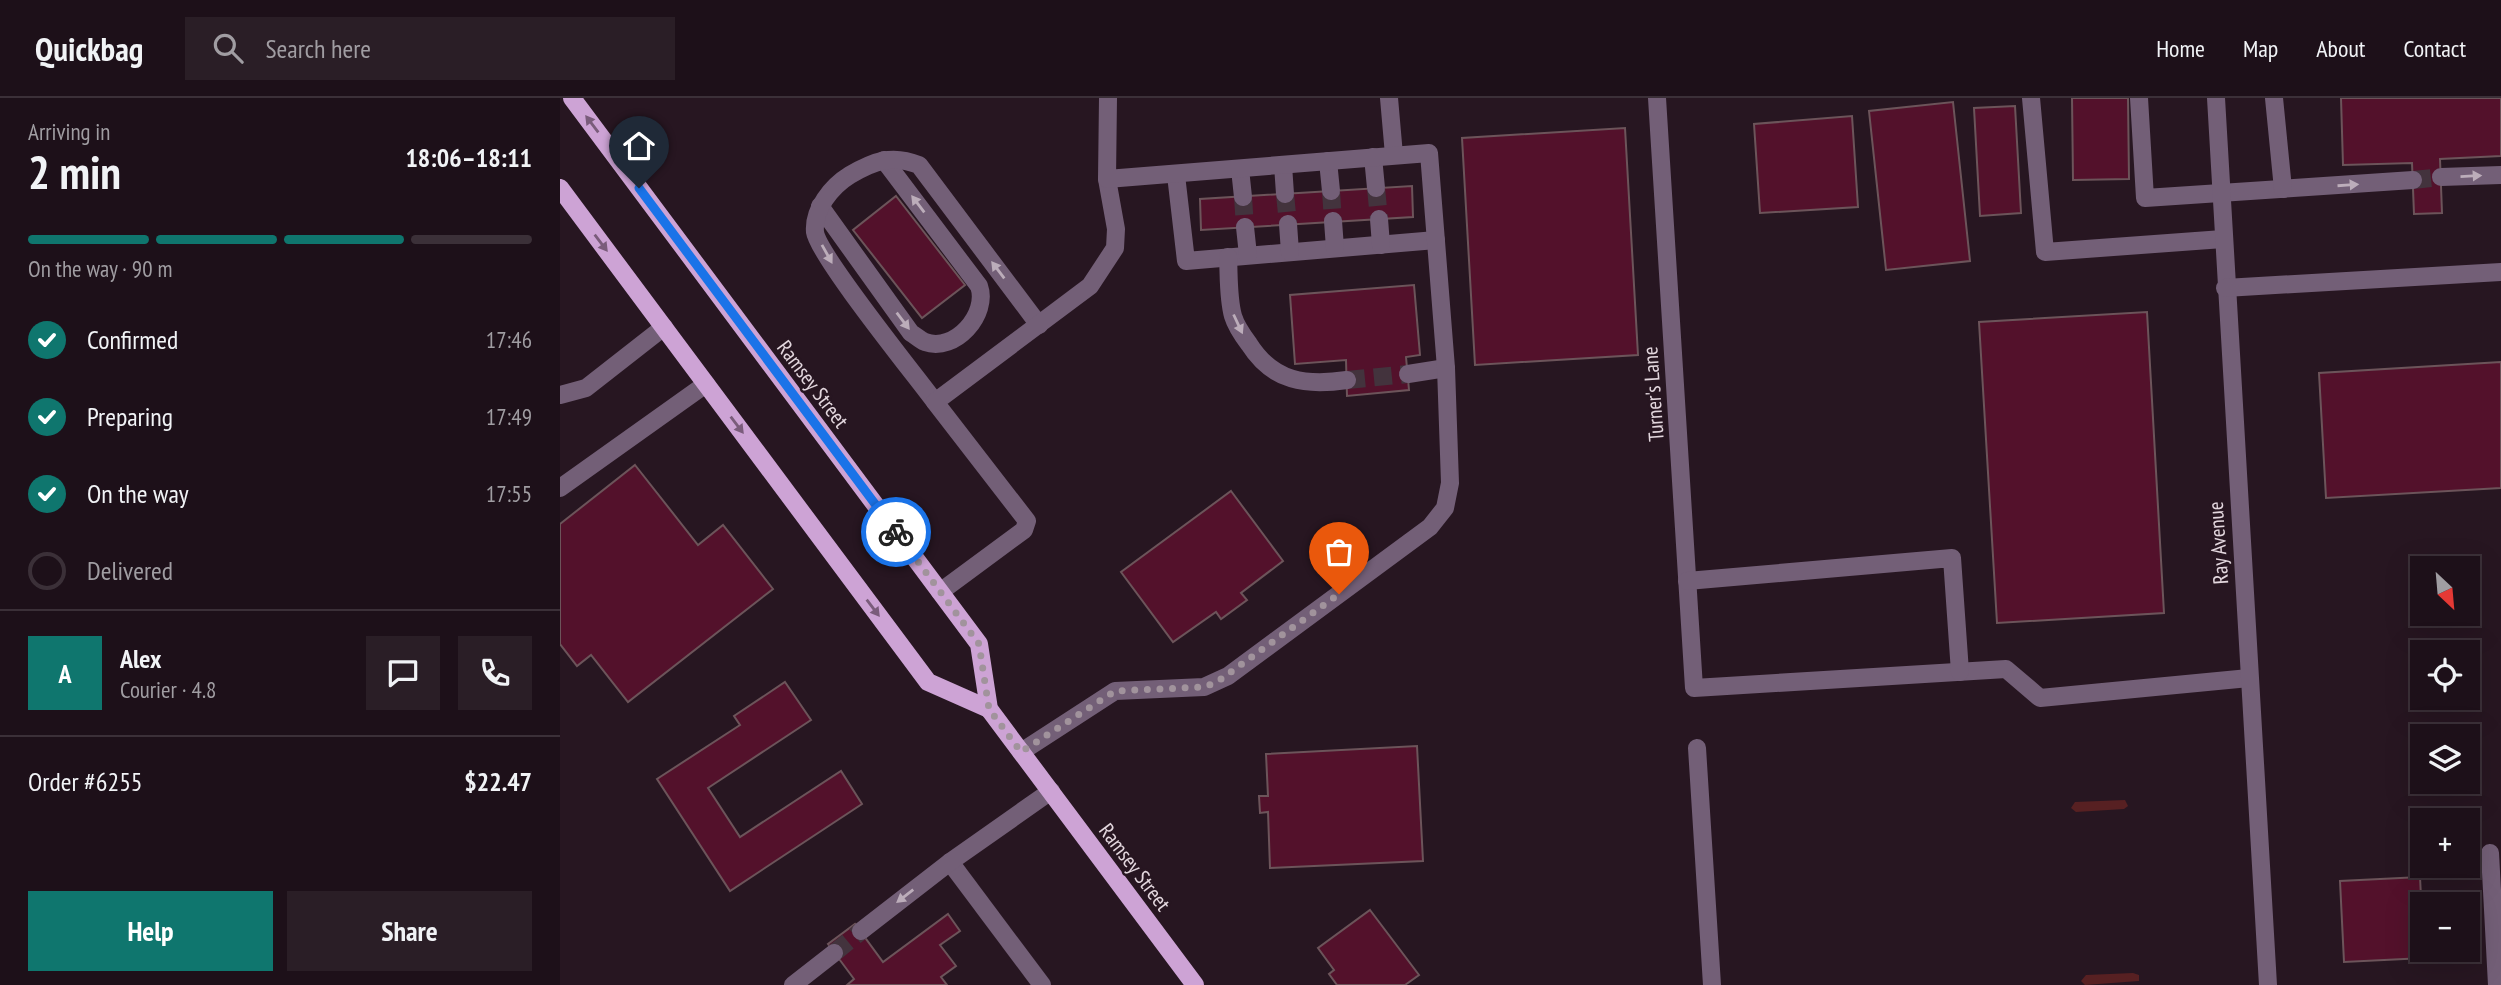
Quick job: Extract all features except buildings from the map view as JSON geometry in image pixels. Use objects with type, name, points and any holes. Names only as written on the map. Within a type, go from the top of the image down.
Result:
[{"type":"main road","name":"Ramsey Street","points":[[572,98],[979,644],[989,709],[1195,985]]},
{"type":"main road","name":"Ramsey Street","points":[[560,188],[928,682],[989,709]]},
{"type":"street","points":[[935,402],[1090,286],[1115,248],[1116,229],[1107,179],[1108,98]]},
{"type":"street","points":[[1389,98],[1394,155]]},
{"type":"street","name":"Turner's Lane","points":[[1657,98],[1694,688],[1960,672]]},
{"type":"street","points":[[2031,98],[2045,252],[2223,239]]},
{"type":"street","points":[[2139,98],[2145,198],[2413,180]]},
{"type":"street","name":"Ray Avenue","points":[[2216,98],[2225,288],[2268,985]]},
{"type":"street","points":[[2274,98],[2283,189]]},
{"type":"street","points":[[1021,752],[1115,691],[1204,687],[1217,682],[1430,527],[1445,508],[1450,483],[1446,368],[1429,153],[1107,179]]},
{"type":"street","points":[[940,592],[1024,530],[1027,521],[831,262],[815,233],[820,206],[841,181],[873,162],[901,157],[919,165],[1039,325]]},
{"type":"street","points":[[1373,157],[1376,188]]},
{"type":"street","points":[[820,206],[911,332],[924,342],[939,344],[956,336],[971,324],[980,310],[983,298],[979,286],[884,160]]},
{"type":"street","points":[[1328,161],[1331,191]]},
{"type":"street","points":[[1283,165],[1285,194]]},
{"type":"street","points":[[1240,169],[1243,197]]},
{"type":"street","points":[[1176,175],[1186,261],[1436,240]]},
{"type":"street","points":[[2441,177],[2501,175]]},
{"type":"street","points":[[1378,219],[1381,245]]},
{"type":"street","points":[[1333,222],[1335,248]]},
{"type":"street","points":[[1288,224],[1290,252]]},
{"type":"street","points":[[1245,227],[1248,255]]},
{"type":"street","points":[[1228,257],[1233,316],[1252,350],[1270,369],[1298,382],[1318,384],[1347,380]]},
{"type":"street","points":[[2225,288],[2501,272]]},
{"type":"street","points":[[560,396],[586,388],[664,327]]},
{"type":"street","points":[[1408,374],[1446,368]]},
{"type":"street","points":[[560,488],[706,384]]},
{"type":"street","points":[[1687,581],[1952,558],[1960,672],[2006,669],[2040,698],[2249,678]]},
{"type":"street","points":[[1697,748],[1712,985]]},
{"type":"street","points":[[860,931],[950,862],[1051,791]]},
{"type":"street","points":[[2490,853],[2497,985]]},
{"type":"street","points":[[950,862],[1042,985]]},
{"type":"street","points":[[793,985],[834,953]]},
{"type":"shaded area","points":[[2125,800],[2128,806],[2124,809],[2076,812],[2071,808],[2075,802]]},
{"type":"shaded area","points":[[2086,975],[2139,975],[2139,981],[2085,985],[2081,981]]},
{"type":"tunnel","points":[[2413,180],[2441,177]]},
{"type":"tunnel","points":[[1376,188],[1379,219]]},
{"type":"tunnel","points":[[1331,191],[1333,221]]},
{"type":"tunnel","points":[[1285,194],[1288,224]]},
{"type":"tunnel","points":[[1243,197],[1245,227]]},
{"type":"tunnel","points":[[1347,380],[1408,374]]},
{"type":"tunnel","points":[[834,953],[861,931]]},
{"type":"way so far","points":[[896,532],[979,644],[989,709],[1021,752],[1099,698],[1115,691],[1204,687],[1217,682],[1339,594]]},
{"type":"route","points":[[639,188],[896,532]]}]
